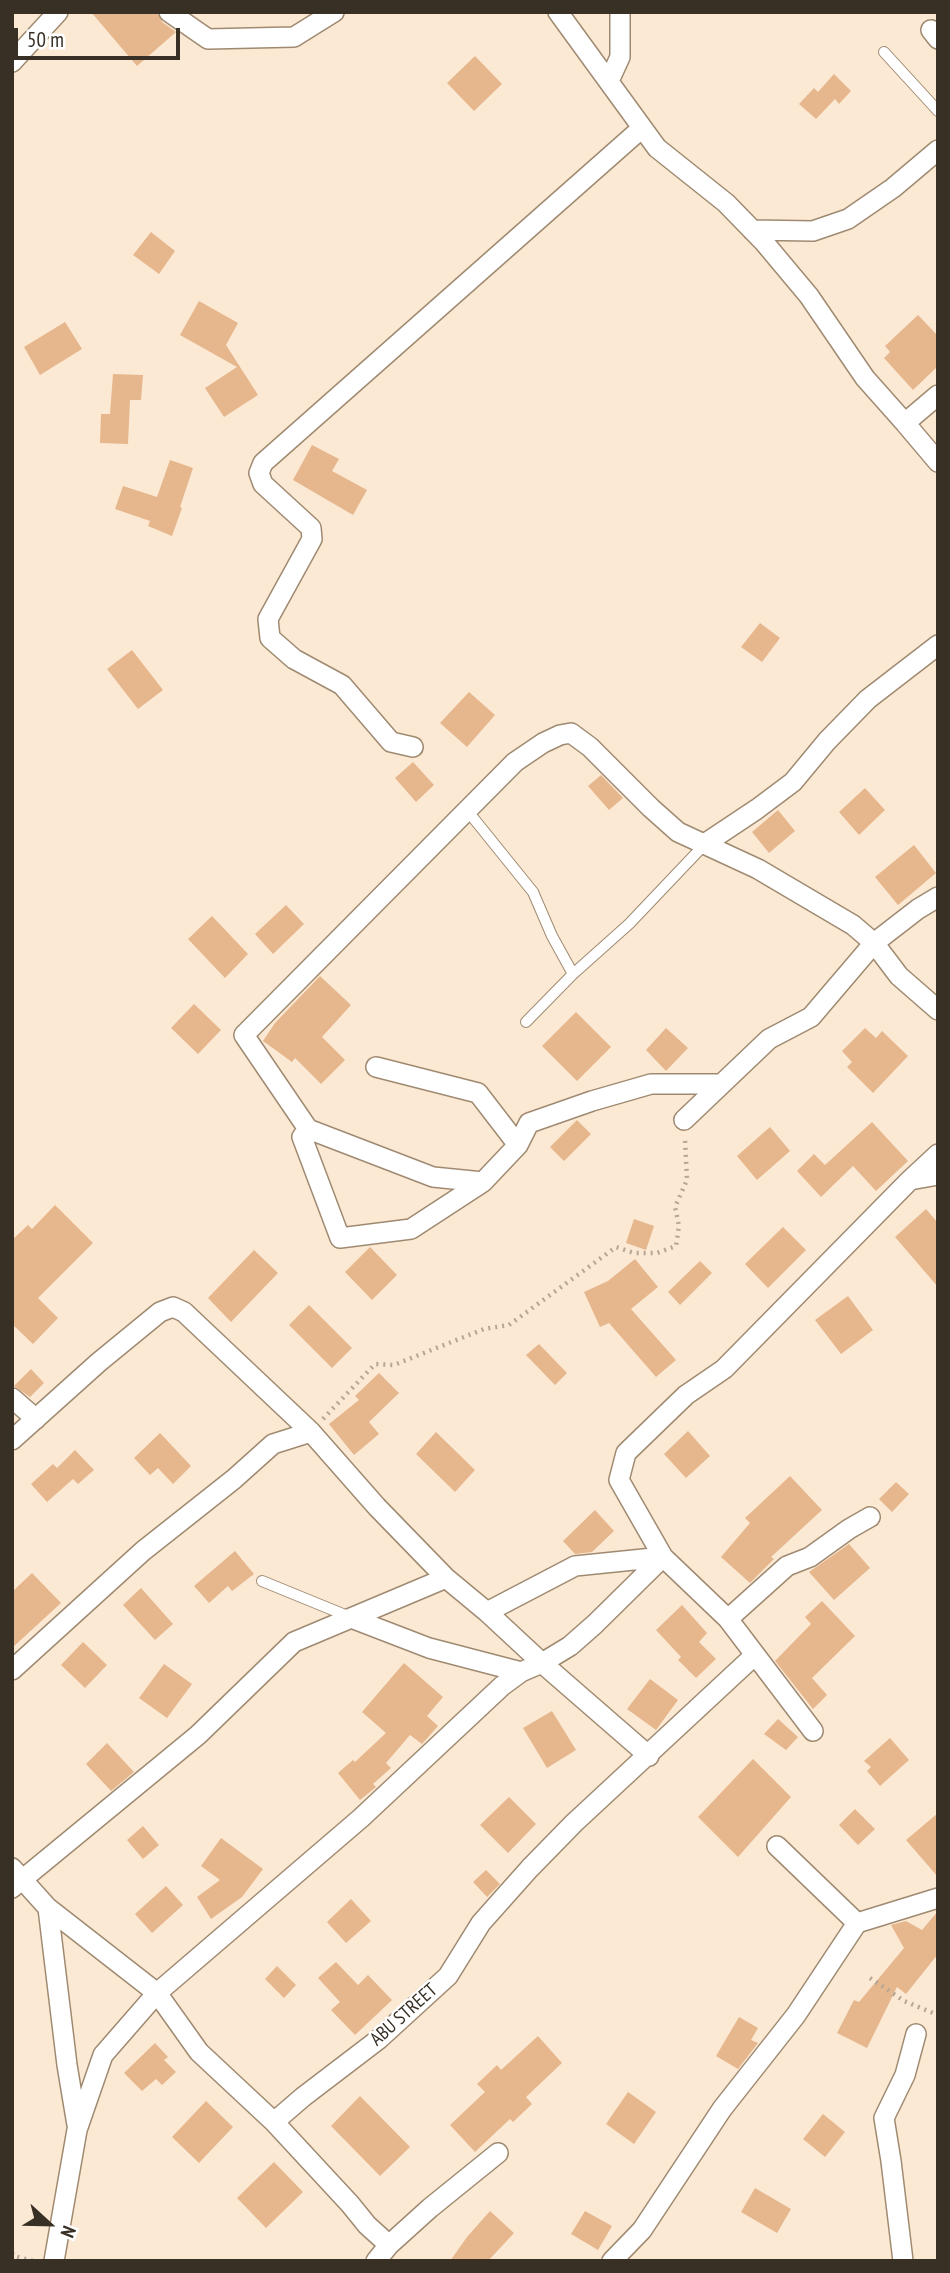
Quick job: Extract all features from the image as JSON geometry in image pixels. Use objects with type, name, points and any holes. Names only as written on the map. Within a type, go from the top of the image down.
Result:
[{"type":"street","points":[[12,62],[58,12]]},
{"type":"street","points":[[169,12],[208,39],[294,37],[334,12]]},
{"type":"street","points":[[558,12],[657,148],[726,203],[752,230],[809,296],[865,378],[938,462]]},
{"type":"street","points":[[608,81],[620,57],[620,12]]},
{"type":"street","points":[[412,747],[391,741],[342,685],[294,659],[270,638],[268,619],[309,550],[312,539],[311,528],[263,484],[259,473],[263,463],[642,128]]},
{"type":"street","points":[[752,230],[813,231],[848,219],[892,188],[938,150]]},
{"type":"street","points":[[905,423],[938,395]]},
{"type":"street","points":[[705,843],[793,782],[827,741],[868,699],[938,645]]},
{"type":"street","points":[[483,1182],[433,1177],[308,1129],[244,1035],[515,762],[560,734],[571,733],[590,747],[678,832],[758,869],[853,926],[874,943],[899,975],[938,1010]]},
{"type":"street","points":[[684,1120],[768,1039],[811,1017],[874,943],[938,897]]},
{"type":"street","points":[[376,1067],[478,1093],[518,1145]]},
{"type":"street","points":[[308,1129],[302,1137],[340,1238],[411,1229],[483,1182],[518,1145],[529,1123],[651,1084],[721,1084]]},
{"type":"street","points":[[813,1731],[729,1619],[663,1557],[619,1480],[626,1453],[686,1395],[724,1369],[938,1154]]},
{"type":"street","points":[[910,1180],[938,1175]]},
{"type":"street","points":[[12,1440],[160,1312],[173,1307],[184,1312],[220,1349],[311,1432],[377,1507],[446,1578],[649,1756]]},
{"type":"street","points":[[12,1398],[36,1419]]},
{"type":"street","points":[[12,1670],[143,1551],[234,1479],[273,1444],[311,1432]]},
{"type":"street","points":[[729,1619],[787,1566],[810,1557],[870,1517]]},
{"type":"street","points":[[487,1612],[575,1566],[663,1557]]},
{"type":"street","points":[[54,2261],[77,2130],[103,2055],[157,1993],[361,1818],[502,1686],[521,1672],[542,1664],[570,1646],[663,1557]]},
{"type":"street","points":[[389,2245],[367,2225],[274,2122],[199,2052],[157,1993],[48,1908],[16,1878],[198,1735],[294,1642],[446,1578]]},
{"type":"street","points":[[351,1618],[429,1648],[521,1672]]},
{"type":"street","name":"ABU STREET","points":[[274,2122],[303,2096],[379,2039],[448,1976],[481,1923],[530,1868],[574,1823],[755,1655]]},
{"type":"street","points":[[777,1846],[857,1923]]},
{"type":"street","points":[[612,2261],[642,2230],[722,2109],[796,2015],[857,1923],[938,1898]]},
{"type":"street","points":[[48,1908],[77,2130]]},
{"type":"street","points":[[903,2261],[884,2118],[905,2075],[916,2034]]},
{"type":"street","points":[[376,2261],[389,2245],[430,2208],[498,2152]]},
{"type":"lane","points":[[884,52],[938,111]]},
{"type":"lane","points":[[467,809],[533,892],[552,936],[573,974]]},
{"type":"lane","points":[[526,1022],[573,974],[629,924],[705,843]]},
{"type":"lane","points":[[262,1581],[351,1618]]},
{"type":"path","points":[[311,1432],[375,1364],[394,1366],[484,1329],[509,1325],[616,1247],[635,1253],[657,1253],[676,1246],[679,1227],[675,1207],[687,1181],[684,1120]]},
{"type":"path","points":[[870,1978],[904,2001],[938,2015]]},
{"type":"path","points":[[12,2252],[14,2256],[33,2261]]},
{"type":"building","points":[[91,12],[157,12],[162,22],[176,32],[137,66]]},
{"type":"building","points":[[475,56],[502,84],[474,111],[447,83]]},
{"type":"building","points":[[834,74],[851,91],[839,104],[835,99],[816,119],[799,104],[814,88],[818,92]]},
{"type":"building","points":[[151,232],[175,251],[159,274],[133,255]]},
{"type":"building","points":[[199,301],[238,323],[226,345],[258,395],[224,417],[205,388],[237,367],[180,335]]},
{"type":"building","points":[[918,315],[938,336],[938,366],[913,390],[884,358],[890,352],[885,346]]},
{"type":"building","points":[[65,322],[82,349],[40,375],[24,347]]},
{"type":"building","points":[[113,374],[143,375],[141,400],[130,400],[128,444],[100,443],[101,414],[110,414]]},
{"type":"building","points":[[312,445],[339,459],[332,471],[367,490],[353,515],[293,480]]},
{"type":"building","points":[[170,460],[193,468],[172,536],[148,526],[150,521],[115,509],[123,486],[157,497]]},
{"type":"building","points":[[760,623],[780,638],[762,662],[741,647]]},
{"type":"building","points":[[132,650],[163,690],[138,709],[107,669]]},
{"type":"building","points":[[469,692],[495,715],[467,747],[440,723]]},
{"type":"building","points":[[413,762],[434,785],[416,802],[395,778]]},
{"type":"building","points":[[601,775],[623,798],[609,810],[588,786]]},
{"type":"building","points":[[865,788],[885,810],[859,835],[839,812]]},
{"type":"building","points":[[778,810],[795,831],[769,853],[752,832]]},
{"type":"building","points":[[914,845],[936,873],[898,905],[875,877]]},
{"type":"building","points":[[286,905],[304,924],[273,954],[255,934]]},
{"type":"building","points":[[212,916],[248,954],[225,978],[188,939]]},
{"type":"building","points":[[320,976],[351,1005],[322,1037],[345,1060],[321,1084],[295,1058],[292,1062],[263,1041],[275,1023]]},
{"type":"building","points":[[194,1004],[221,1030],[198,1054],[171,1028]]},
{"type":"building","points":[[576,1012],[611,1047],[577,1081],[542,1046]]},
{"type":"building","points":[[666,1028],[688,1048],[666,1071],[646,1050]]},
{"type":"building","points":[[865,1028],[876,1038],[882,1031],[908,1056],[873,1093],[847,1067],[852,1062],[842,1051]]},
{"type":"building","points":[[577,1120],[591,1134],[564,1161],[550,1147]]},
{"type":"building","points":[[872,1122],[908,1161],[876,1191],[853,1166],[821,1197],[797,1171],[814,1154],[825,1165]]},
{"type":"building","points":[[770,1127],[790,1151],[757,1180],[737,1156]]},
{"type":"building","points":[[55,1205],[93,1243],[38,1298],[58,1318],[33,1344],[12,1324],[12,1240],[28,1225],[32,1229]]},
{"type":"building","points":[[926,1209],[938,1223],[938,1287],[895,1237]]},
{"type":"building","points":[[634,1219],[654,1226],[646,1250],[626,1243]]},
{"type":"building","points":[[783,1227],[806,1250],[768,1288],[745,1264]]},
{"type":"building","points":[[370,1247],[397,1275],[372,1300],[345,1272]]},
{"type":"building","points":[[254,1250],[278,1273],[231,1322],[208,1298]]},
{"type":"building","points":[[635,1259],[658,1287],[631,1309],[676,1360],[656,1377],[609,1323],[600,1327],[584,1292],[608,1281]]},
{"type":"building","points":[[700,1261],[712,1273],[680,1305],[668,1292]]},
{"type":"building","points":[[848,1296],[873,1330],[841,1354],[815,1320]]},
{"type":"building","points":[[309,1305],[352,1348],[332,1368],[289,1325]]},
{"type":"building","points":[[539,1344],[567,1373],[555,1385],[526,1355]]},
{"type":"building","points":[[31,1369],[44,1383],[30,1397],[14,1386]]},
{"type":"building","points":[[379,1373],[399,1393],[369,1422],[379,1434],[354,1455],[329,1424],[359,1400],[355,1396]]},
{"type":"building","points":[[688,1431],[710,1456],[686,1478],[664,1454]]},
{"type":"building","points":[[436,1432],[475,1470],[455,1492],[416,1454]]},
{"type":"building","points":[[160,1433],[191,1466],[173,1484],[158,1468],[150,1475],[134,1458]]},
{"type":"building","points":[[75,1450],[94,1470],[78,1484],[73,1479],[47,1502],[31,1484],[53,1464],[57,1468]]},
{"type":"building","points":[[790,1476],[822,1510],[771,1557],[774,1559],[750,1583],[721,1557],[750,1523],[745,1518]]},
{"type":"building","points":[[896,1482],[909,1494],[892,1512],[879,1499]]},
{"type":"building","points":[[595,1510],[614,1531],[592,1552],[575,1554],[563,1541]]},
{"type":"building","points":[[849,1544],[870,1568],[834,1600],[809,1572]]},
{"type":"building","points":[[235,1551],[254,1574],[232,1591],[228,1586],[209,1603],[194,1586]]},
{"type":"building","points":[[32,1573],[61,1603],[12,1648],[12,1592]]},
{"type":"building","points":[[141,1588],[173,1624],[155,1640],[123,1605]]},
{"type":"building","points":[[822,1601],[855,1636],[812,1678],[827,1695],[813,1709],[775,1661],[811,1624],[805,1617]]},
{"type":"building","points":[[682,1605],[707,1633],[699,1642],[716,1659],[696,1678],[678,1660],[681,1657],[656,1630]]},
{"type":"building","points":[[83,1642],[107,1665],[85,1688],[61,1665]]},
{"type":"building","points":[[404,1663],[443,1697],[427,1716],[438,1726],[422,1744],[410,1735],[386,1763],[391,1768],[373,1784],[376,1787],[360,1800],[338,1773],[353,1760],[355,1762],[386,1733],[362,1712]]},
{"type":"building","points":[[164,1664],[192,1684],[167,1718],[139,1698]]},
{"type":"building","points":[[650,1679],[678,1700],[656,1730],[627,1709]]},
{"type":"building","points":[[552,1711],[576,1750],[547,1768],[523,1728]]},
{"type":"building","points":[[778,1719],[798,1737],[786,1750],[764,1734]]},
{"type":"building","points":[[890,1738],[909,1760],[880,1786],[867,1771],[871,1767],[864,1761]]},
{"type":"building","points":[[107,1743],[134,1772],[111,1791],[86,1764]]},
{"type":"building","points":[[753,1759],[791,1797],[738,1857],[698,1817]]},
{"type":"building","points":[[509,1797],[536,1824],[508,1853],[480,1825]]},
{"type":"building","points":[[855,1809],[875,1829],[858,1845],[839,1825]]},
{"type":"building","points":[[938,1813],[938,1877],[906,1840]]},
{"type":"building","points":[[143,1826],[159,1845],[143,1859],[127,1840]]},
{"type":"building","points":[[221,1838],[263,1869],[242,1897],[211,1919],[197,1897],[220,1880],[201,1866]]},
{"type":"building","points":[[486,1870],[500,1884],[487,1897],[473,1882]]},
{"type":"building","points":[[166,1886],[183,1905],[152,1933],[135,1914]]},
{"type":"building","points":[[351,1899],[371,1921],[346,1943],[327,1922]]},
{"type":"building","points":[[938,1911],[938,1954],[906,1994],[897,1987],[867,2048],[837,2033],[854,2000],[859,2002],[904,1948],[891,1925],[906,1921],[922,1930]]},
{"type":"building","points":[[336,1962],[358,1985],[368,1975],[392,2000],[355,2035],[331,2010],[340,2002],[318,1978]]},
{"type":"building","points":[[277,1966],[296,1985],[284,1998],[265,1979]]},
{"type":"building","points":[[739,2017],[758,2028],[751,2040],[758,2043],[738,2069],[716,2056]]},
{"type":"building","points":[[538,2036],[562,2063],[526,2097],[532,2104],[513,2122],[510,2119],[475,2152],[450,2125],[485,2092],[477,2084],[497,2065],[501,2070]]},
{"type":"building","points":[[155,2043],[168,2057],[164,2060],[176,2072],[162,2085],[156,2079],[142,2091],[124,2073]]},
{"type":"building","points":[[628,2092],[656,2112],[634,2144],[606,2124]]},
{"type":"building","points":[[360,2096],[410,2147],[380,2176],[331,2126]]},
{"type":"building","points":[[206,2101],[233,2127],[199,2163],[172,2137]]},
{"type":"building","points":[[823,2114],[845,2132],[825,2157],[803,2139]]},
{"type":"building","points":[[274,2162],[303,2192],[266,2228],[237,2198]]},
{"type":"building","points":[[755,2188],[791,2209],[777,2233],[741,2212]]},
{"type":"building","points":[[490,2211],[514,2233],[488,2261],[450,2261],[467,2237]]},
{"type":"building","points":[[585,2211],[612,2226],[598,2250],[571,2234]]}]
